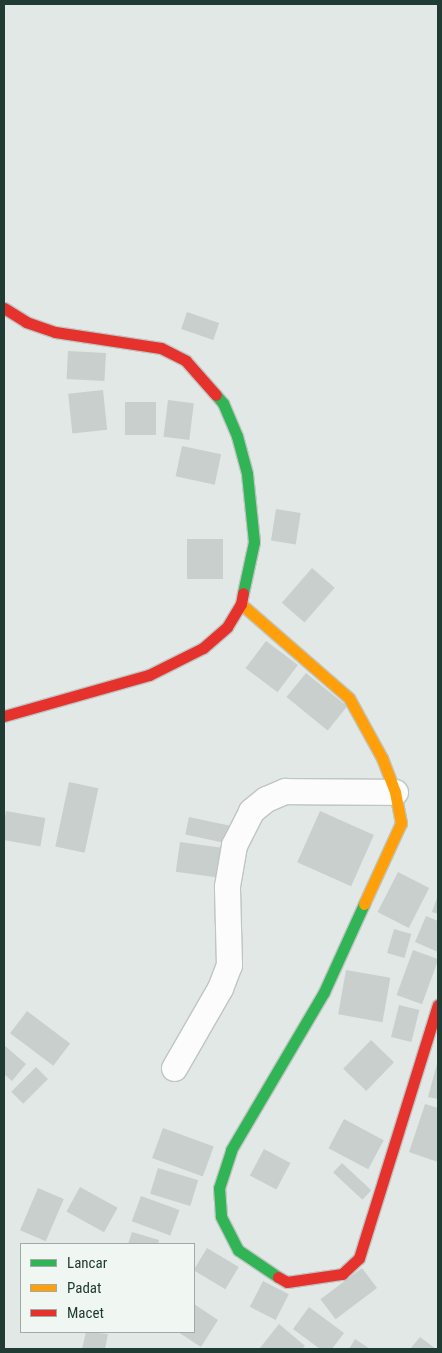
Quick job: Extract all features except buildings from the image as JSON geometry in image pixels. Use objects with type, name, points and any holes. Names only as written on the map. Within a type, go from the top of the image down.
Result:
[{"type":"street","points":[[4,308],[26,322],[55,332],[138,342],[161,348],[186,361],[208,382],[223,403],[237,436],[247,474],[254,542],[241,604],[227,627],[203,648],[173,666],[117,686],[72,695],[4,716]]},
{"type":"street","points":[[241,604],[349,698],[382,758],[395,792],[401,824],[324,992],[230,1150],[219,1188],[222,1216],[238,1250],[264,1270],[287,1282],[313,1280],[342,1274],[359,1258],[438,1005]]},
{"type":"street","points":[[174,1068],[220,988],[229,964],[227,886],[234,845],[251,812],[266,799],[285,791],[395,792]]},
{"type":"traffic: fast","points":[[216,395],[223,403],[237,436],[247,474],[254,542],[243,593]]},
{"type":"traffic: fast","points":[[278,1277],[238,1250],[221,1216],[219,1188],[231,1150],[324,992],[364,904]]},
{"type":"traffic: slow","points":[[241,604],[349,698],[382,758],[395,792],[401,823],[364,904]]},
{"type":"traffic: jam","points":[[4,308],[26,322],[55,332],[161,348],[186,361],[216,395]]},
{"type":"traffic: jam","points":[[4,716],[149,675],[203,648],[227,627],[241,604],[243,593]]},
{"type":"traffic: jam","points":[[278,1277],[287,1282],[342,1274],[359,1258],[438,1005]]}]
